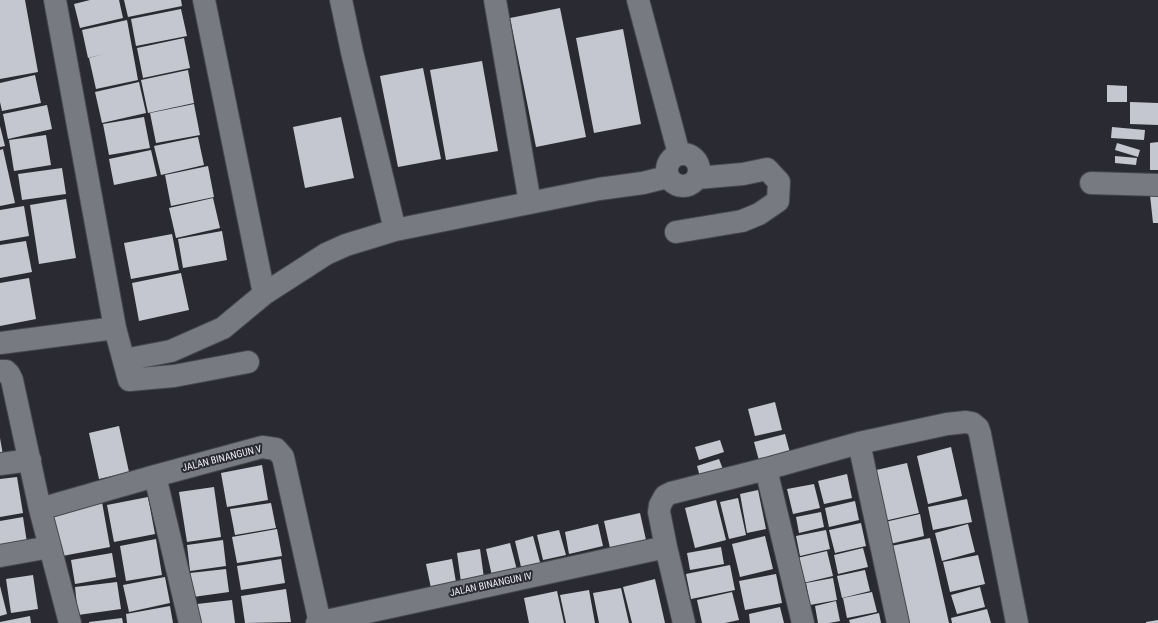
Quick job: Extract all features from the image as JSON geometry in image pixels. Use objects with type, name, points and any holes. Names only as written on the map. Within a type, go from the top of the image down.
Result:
[{"type":"street","points":[[55,0],[115,328],[129,380],[174,376],[248,362]]},
{"type":"street","points":[[204,0],[264,294]]},
{"type":"street","points":[[341,0],[395,230]]},
{"type":"street","points":[[495,0],[530,203]]},
{"type":"street","points":[[638,0],[679,154]]},
{"type":"street","points":[[679,154],[687,154],[698,164],[699,171],[697,178],[693,184],[686,187],[678,187],[667,177],[666,170],[668,163],[672,157],[679,154]]},
{"type":"street","points":[[676,232],[742,221],[759,214],[778,201],[779,182],[767,169],[743,174],[697,178]]},
{"type":"street","points":[[124,360],[171,351],[223,328],[264,294],[326,254],[346,245],[395,230],[599,189],[643,183],[667,177]]},
{"type":"street","points":[[1091,183],[1158,185]]},
{"type":"street","points":[[0,343],[115,328]]},
{"type":"street","points":[[0,371],[6,371],[10,374],[12,380],[40,509],[70,623]]},
{"type":"street","points":[[684,623],[659,512],[660,505],[665,496],[671,493],[766,469],[859,443],[947,424],[966,422],[972,423],[978,428],[980,434],[1017,623]]},
{"type":"street","points":[[859,443],[898,623]]},
{"type":"street","name":"JALAN BINANGUN V","points":[[40,509],[262,447],[276,449],[280,451],[283,457],[319,623]]},
{"type":"street","points":[[0,464],[30,460]]},
{"type":"street","points":[[766,469],[803,623]]},
{"type":"street","points":[[155,476],[190,623]]},
{"type":"street","points":[[0,556],[50,547]]},
{"type":"street","name":"JALAN BINANGUN IV","points":[[319,623],[666,547]]},
{"type":"building","points":[[0,0],[25,0],[38,72],[0,79]]},
{"type":"building","points":[[90,0],[119,0],[123,18],[80,28],[74,4]]},
{"type":"building","points":[[124,0],[181,0],[182,6],[128,17]]},
{"type":"building","points":[[560,8],[586,137],[536,147],[510,18]]},
{"type":"building","points":[[181,9],[187,36],[136,46],[131,19]]},
{"type":"building","points":[[127,20],[138,80],[96,89],[89,58],[104,54],[88,58],[82,30]]},
{"type":"building","points":[[623,29],[641,124],[594,133],[576,38]]},
{"type":"building","points":[[184,38],[190,68],[143,78],[137,48]]},
{"type":"building","points":[[482,61],[498,151],[446,160],[430,70]]},
{"type":"building","points":[[423,68],[441,159],[398,167],[380,76]]},
{"type":"building","points":[[188,70],[194,103],[148,113],[141,80]]},
{"type":"building","points":[[35,75],[41,103],[2,111],[0,102],[0,83]]},
{"type":"building","points":[[139,82],[146,113],[102,123],[95,92]]},
{"type":"building","points":[[1107,85],[1127,86],[1127,102],[1107,102]]},
{"type":"building","points":[[1130,102],[1158,103],[1158,125],[1130,124]]},
{"type":"building","points":[[194,104],[200,135],[156,143],[150,113]]},
{"type":"building","points":[[47,105],[52,129],[8,139],[3,114]]},
{"type":"building","points":[[144,117],[150,148],[109,155],[103,124]]},
{"type":"building","points":[[341,117],[354,178],[305,188],[293,127]]},
{"type":"building","points":[[0,126],[5,146],[0,147]]},
{"type":"building","points":[[1112,127],[1145,130],[1144,140],[1111,138]]},
{"type":"building","points":[[46,135],[51,165],[14,171],[9,140]]},
{"type":"building","points":[[198,137],[204,165],[161,175],[154,146]]},
{"type":"building","points":[[1158,142],[1158,170],[1150,170],[1150,143]]},
{"type":"building","points":[[1117,143],[1140,150],[1138,157],[1115,150]]},
{"type":"building","points":[[3,149],[15,203],[0,206],[0,150]]},
{"type":"building","points":[[151,150],[157,176],[114,185],[109,159]]},
{"type":"building","points":[[1115,156],[1137,158],[1136,165],[1115,163]]},
{"type":"building","points":[[208,166],[214,197],[171,206],[165,175]]},
{"type":"building","points":[[62,168],[66,194],[22,200],[18,174]]},
{"type":"building","points":[[1158,194],[1158,223],[1153,223],[1150,195]]},
{"type":"building","points":[[213,198],[220,228],[176,238],[169,208]]},
{"type":"building","points":[[66,199],[76,258],[39,264],[30,205]]},
{"type":"building","points":[[24,206],[29,236],[0,241],[0,210]]},
{"type":"building","points":[[222,231],[227,260],[183,268],[178,239]]},
{"type":"building","points":[[172,234],[179,270],[131,279],[124,243]]},
{"type":"building","points":[[26,241],[32,272],[0,278],[0,245]]},
{"type":"building","points":[[181,273],[189,310],[139,321],[132,283]]},
{"type":"building","points":[[29,278],[36,319],[0,326],[0,283]]},
{"type":"building","points":[[775,402],[782,430],[755,436],[748,409]]},
{"type":"building","points":[[119,426],[129,472],[99,479],[89,433]]},
{"type":"building","points":[[785,434],[792,460],[761,468],[754,442]]},
{"type":"building","points":[[0,438],[4,461],[0,462]]},
{"type":"building","points":[[720,440],[724,452],[699,460],[695,447]]},
{"type":"building","points":[[951,447],[962,496],[928,504],[917,456]]},
{"type":"building","points":[[719,459],[724,472],[701,480],[697,466]]},
{"type":"building","points":[[907,463],[919,513],[884,521],[872,471]]},
{"type":"building","points":[[262,465],[268,500],[227,507],[221,473]]},
{"type":"building","points":[[847,474],[852,498],[824,504],[818,481]]},
{"type":"building","points":[[17,477],[23,513],[0,517],[0,479]]},
{"type":"building","points":[[814,484],[820,508],[793,514],[787,489]]},
{"type":"building","points":[[214,487],[221,537],[187,542],[179,492]]},
{"type":"building","points":[[758,490],[766,529],[747,533],[740,494]]},
{"type":"building","points":[[148,497],[155,534],[114,542],[107,505]]},
{"type":"building","points":[[738,498],[746,535],[729,539],[720,502]]},
{"type":"building","points":[[967,499],[972,522],[933,530],[928,507]]},
{"type":"building","points":[[716,500],[726,540],[695,548],[685,508]]},
{"type":"building","points":[[855,501],[859,520],[829,527],[825,508]]},
{"type":"building","points":[[102,502],[110,547],[57,557],[49,511]]},
{"type":"building","points":[[271,503],[276,528],[235,535],[230,509]]},
{"type":"building","points":[[821,512],[824,527],[799,533],[796,517]]},
{"type":"building","points":[[640,513],[646,540],[610,548],[604,521]]},
{"type":"building","points":[[920,514],[924,536],[890,544],[885,522]]},
{"type":"building","points":[[23,517],[28,549],[0,554],[0,521]]},
{"type":"building","points":[[861,523],[866,546],[835,553],[829,530]]},
{"type":"building","points":[[598,524],[603,546],[569,554],[565,532]]},
{"type":"building","points":[[968,524],[975,552],[942,561],[935,533]]},
{"type":"building","points":[[277,529],[282,556],[237,563],[232,537]]},
{"type":"building","points":[[559,530],[566,555],[543,560],[537,535]]},
{"type":"building","points":[[826,530],[830,549],[800,556],[796,536]]},
{"type":"building","points":[[533,536],[541,566],[522,571],[515,541]]},
{"type":"building","points":[[765,536],[773,569],[740,577],[732,544]]},
{"type":"building","points":[[930,538],[949,623],[907,623],[891,546]]},
{"type":"building","points":[[156,539],[162,575],[126,581],[120,546]]},
{"type":"building","points":[[223,540],[226,566],[190,571],[187,545]]},
{"type":"building","points":[[510,543],[517,570],[492,576],[486,549]]},
{"type":"building","points":[[721,547],[724,564],[690,570],[687,553]]},
{"type":"building","points":[[863,548],[868,567],[838,574],[834,555]]},
{"type":"building","points":[[480,549],[484,578],[461,582],[457,553]]},
{"type":"building","points":[[827,551],[833,576],[803,583],[797,558]]},
{"type":"building","points":[[112,553],[116,577],[75,584],[71,560]]},
{"type":"building","points":[[978,555],[985,584],[950,592],[943,562]]},
{"type":"building","points":[[281,559],[285,583],[241,590],[237,566]]},
{"type":"building","points":[[452,559],[457,588],[432,593],[426,564]]},
{"type":"building","points":[[730,565],[735,590],[691,599],[686,574]]},
{"type":"building","points":[[226,569],[229,592],[193,597],[190,573]]},
{"type":"building","points":[[865,570],[870,591],[842,598],[837,576]]},
{"type":"building","points":[[776,574],[782,603],[745,610],[739,581]]},
{"type":"building","points":[[33,575],[38,609],[11,613],[6,579]]},
{"type":"building","points":[[165,577],[170,603],[129,612],[123,585]]},
{"type":"building","points":[[833,578],[837,600],[810,605],[806,583]]},
{"type":"building","points":[[655,579],[665,623],[632,623],[623,587]]},
{"type":"building","points":[[117,582],[121,609],[78,615],[75,587]]},
{"type":"building","points":[[0,586],[7,614],[0,616]]},
{"type":"building","points":[[980,587],[985,607],[957,614],[951,595]]},
{"type":"building","points":[[621,588],[629,623],[599,623],[593,593]]},
{"type":"building","points":[[286,589],[291,622],[245,623],[241,596]]},
{"type":"building","points":[[589,590],[595,623],[566,623],[560,595]]},
{"type":"building","points":[[557,591],[564,623],[529,623],[524,598]]},
{"type":"building","points":[[732,592],[739,620],[725,623],[702,623],[697,600]]},
{"type":"building","points":[[872,592],[877,612],[847,618],[843,598]]},
{"type":"building","points":[[232,600],[235,623],[200,623],[197,604]]},
{"type":"building","points":[[836,601],[840,621],[818,623],[815,606]]},
{"type":"building","points":[[170,606],[173,623],[127,623],[126,614]]},
{"type":"building","points":[[780,607],[784,623],[750,623],[749,614]]},
{"type":"building","points":[[987,609],[991,623],[952,623],[951,618]]},
{"type":"building","points":[[879,613],[881,623],[850,623],[849,620]]},
{"type":"building","points":[[30,616],[31,623],[0,623],[0,622]]},
{"type":"building","points":[[122,618],[123,623],[89,623],[89,622]]},
{"type":"building","points":[[1158,620],[1158,623],[1146,623],[1146,622]]}]
